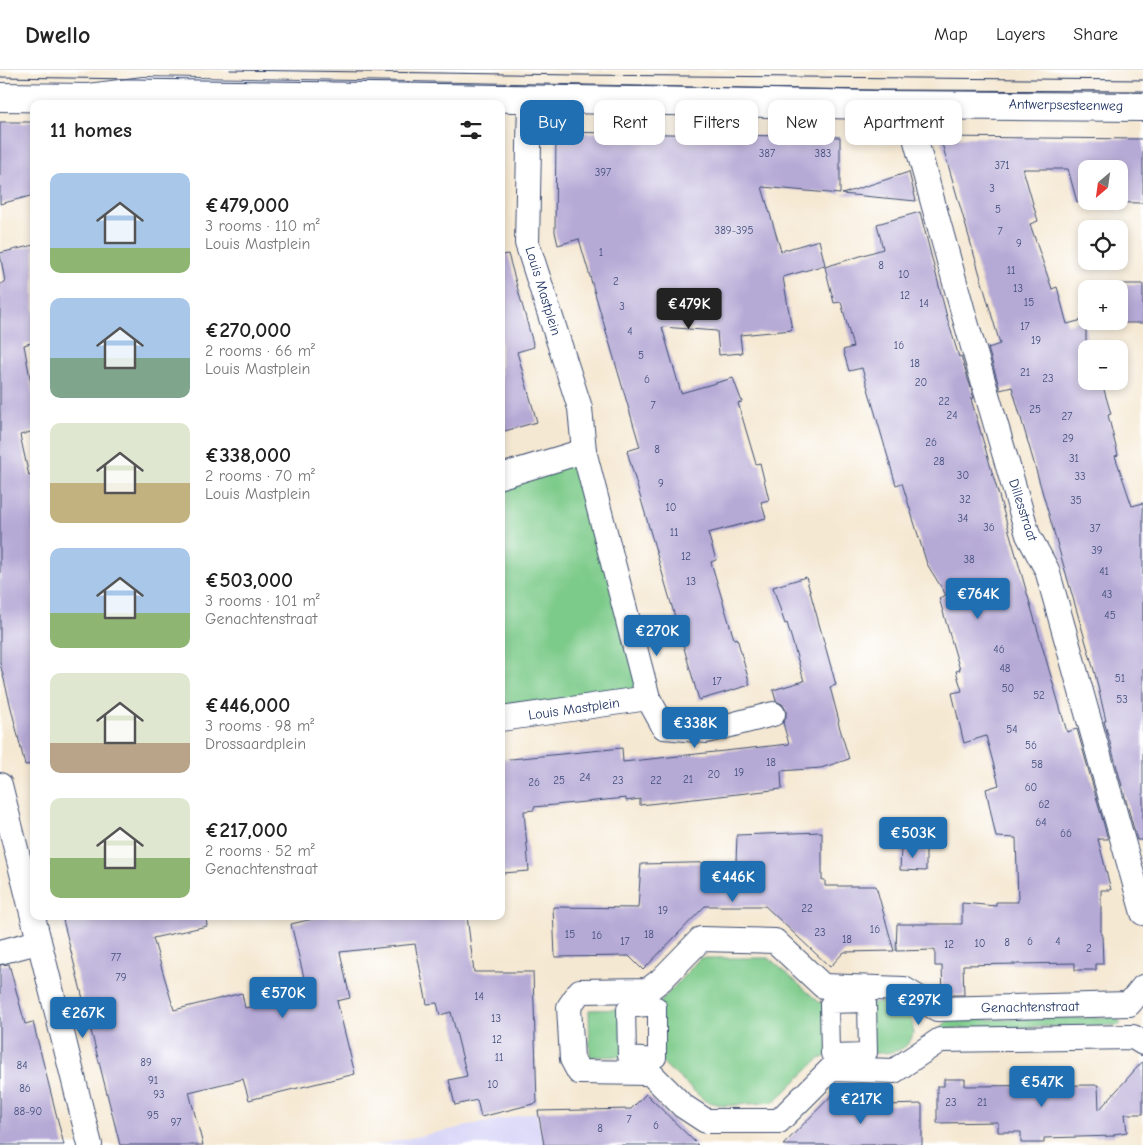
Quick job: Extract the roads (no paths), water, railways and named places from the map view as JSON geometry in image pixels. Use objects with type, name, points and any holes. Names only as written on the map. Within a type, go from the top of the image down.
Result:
[{"type":"street","name":"Antwerpsesteenweg","points":[[0,97],[89,98],[144,91],[845,104]]},
{"type":"street","name":"Louis Mastplein","points":[[530,98],[527,243],[580,408],[584,451],[648,698],[664,727],[707,731],[773,714]]},
{"type":"street","name":"Antwerpsesteenweg","points":[[962,105],[1143,106]]},
{"type":"street","name":"Dillesstraat","points":[[917,145],[1028,535],[1047,570],[1143,914]]},
{"type":"street","points":[[505,475],[584,451]]},
{"type":"street","name":"Louis Mastplein","points":[[505,719],[648,698]]},
{"type":"street","points":[[0,785],[30,909]]},
{"type":"street","points":[[33,920],[90,1145]]},
{"type":"street","points":[[940,1040],[937,1009],[904,989],[823,986],[776,941],[701,939],[662,980],[648,990],[580,991],[570,1007],[572,1059],[579,1072],[650,1072],[683,1106],[706,1121],[779,1121],[830,1061],[894,1072],[940,1040],[1138,1040],[1136,995]]},
{"type":"street","points":[[0,952],[38,942]]},
{"type":"street","name":"Genachtenstraat","points":[[937,1009],[1136,995]]},
{"type":"tram line","points":[[230,70],[1143,80]]},
{"type":"tram line","points":[[0,77],[877,90],[1143,91]]}]
